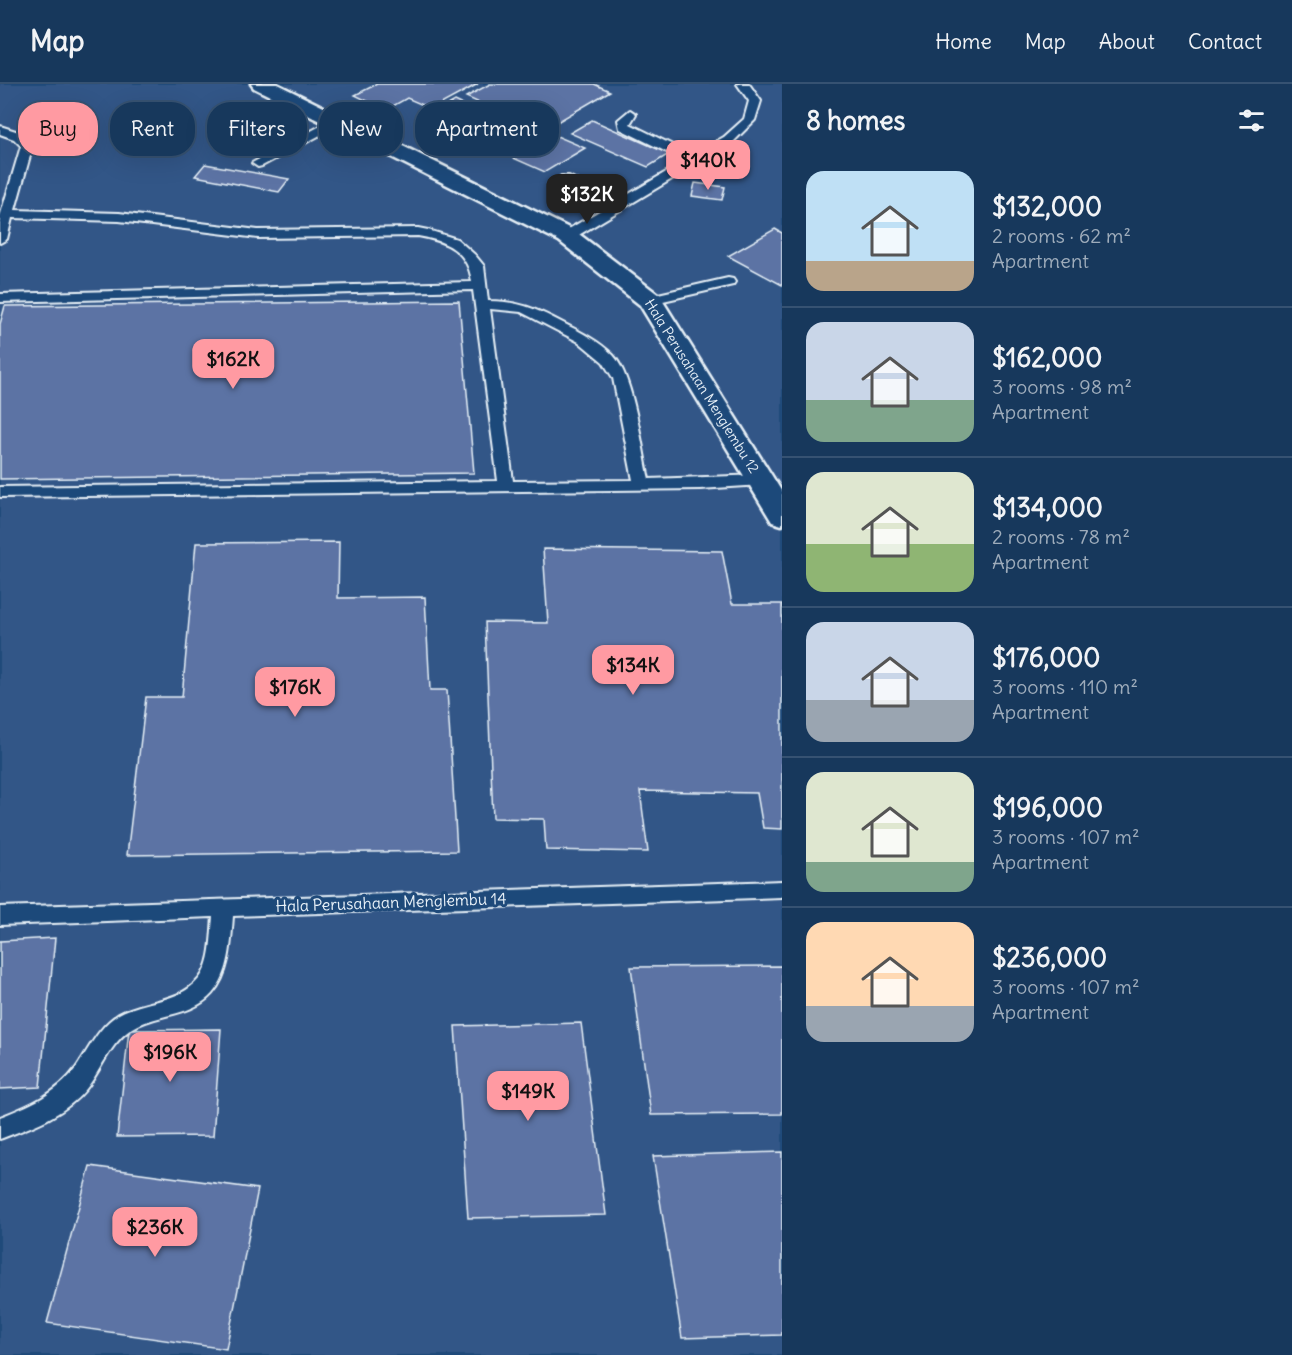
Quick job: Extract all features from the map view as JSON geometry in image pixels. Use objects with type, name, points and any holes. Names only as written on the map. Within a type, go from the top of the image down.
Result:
[{"type":"street","name":"Hala Perusahaan Menglembu 12","points":[[261,84],[319,112]]},
{"type":"street","name":"Hala Perusahaan Menglembu 12","points":[[403,154],[567,236],[650,300],[782,515]]},
{"type":"lane","points":[[567,236],[728,140],[749,120],[755,101],[743,84]]},
{"type":"lane","points":[[630,114],[624,120],[624,126],[693,160]]},
{"type":"lane","points":[[0,130],[18,136],[27,145],[0,239]]},
{"type":"lane","points":[[258,163],[319,131]]},
{"type":"lane","points":[[565,179],[615,206]]},
{"type":"lane","points":[[7,214],[119,217],[258,234],[418,232],[444,236],[464,247],[477,266],[506,486]]},
{"type":"lane","points":[[650,300],[728,282]]},
{"type":"lane","points":[[0,298],[480,286]]},
{"type":"lane","points":[[483,305],[507,305],[525,309],[584,339],[609,359],[620,378],[642,485]]},
{"type":"lane","points":[[0,492],[642,485],[762,480]]},
{"type":"lane","name":"Hala Perusahaan Menglembu 14","points":[[0,916],[782,889]]},
{"type":"lane","points":[[0,1128],[42,1112],[78,1083],[104,1042],[124,1022],[143,1012],[194,998],[206,986],[214,970],[224,908]]},
{"type":"shaded area","points":[[0,84],[782,84],[782,1355],[0,1355]]},
{"type":"building","points":[[377,84],[478,84],[445,102],[416,102],[407,98],[400,102],[369,102],[355,95]]},
{"type":"building","points":[[490,84],[594,84],[610,91],[559,121],[559,102],[477,102],[466,97]]},
{"type":"building","points":[[592,120],[669,154],[648,167],[570,133]]},
{"type":"building","points":[[559,137],[585,148],[545,172],[511,157],[559,156]]},
{"type":"building","points":[[205,164],[289,179],[279,192],[195,176]]},
{"type":"building","points":[[695,183],[725,187],[722,200],[692,196]]},
{"type":"building","points":[[775,229],[782,233],[782,285],[728,256]]},
{"type":"building","points":[[459,301],[474,473],[0,479],[0,324],[5,306]]},
{"type":"building","points":[[339,542],[338,598],[425,597],[430,690],[447,690],[457,851],[127,855],[146,697],[182,697],[196,543]]},
{"type":"building","points":[[543,549],[722,551],[732,604],[782,604],[782,829],[763,828],[757,793],[640,791],[648,852],[546,850],[544,819],[493,818],[485,622],[548,623]]},
{"type":"building","points":[[55,938],[40,1087],[0,1089],[0,941]]},
{"type":"building","points":[[782,966],[782,1114],[651,1115],[631,967]]},
{"type":"building","points":[[581,1023],[606,1215],[468,1218],[455,1026]]},
{"type":"building","points":[[221,1029],[213,1136],[117,1137],[129,1030]]},
{"type":"building","points":[[782,1152],[782,1335],[682,1338],[653,1156]]},
{"type":"building","points":[[90,1166],[258,1189],[226,1349],[47,1323]]}]
